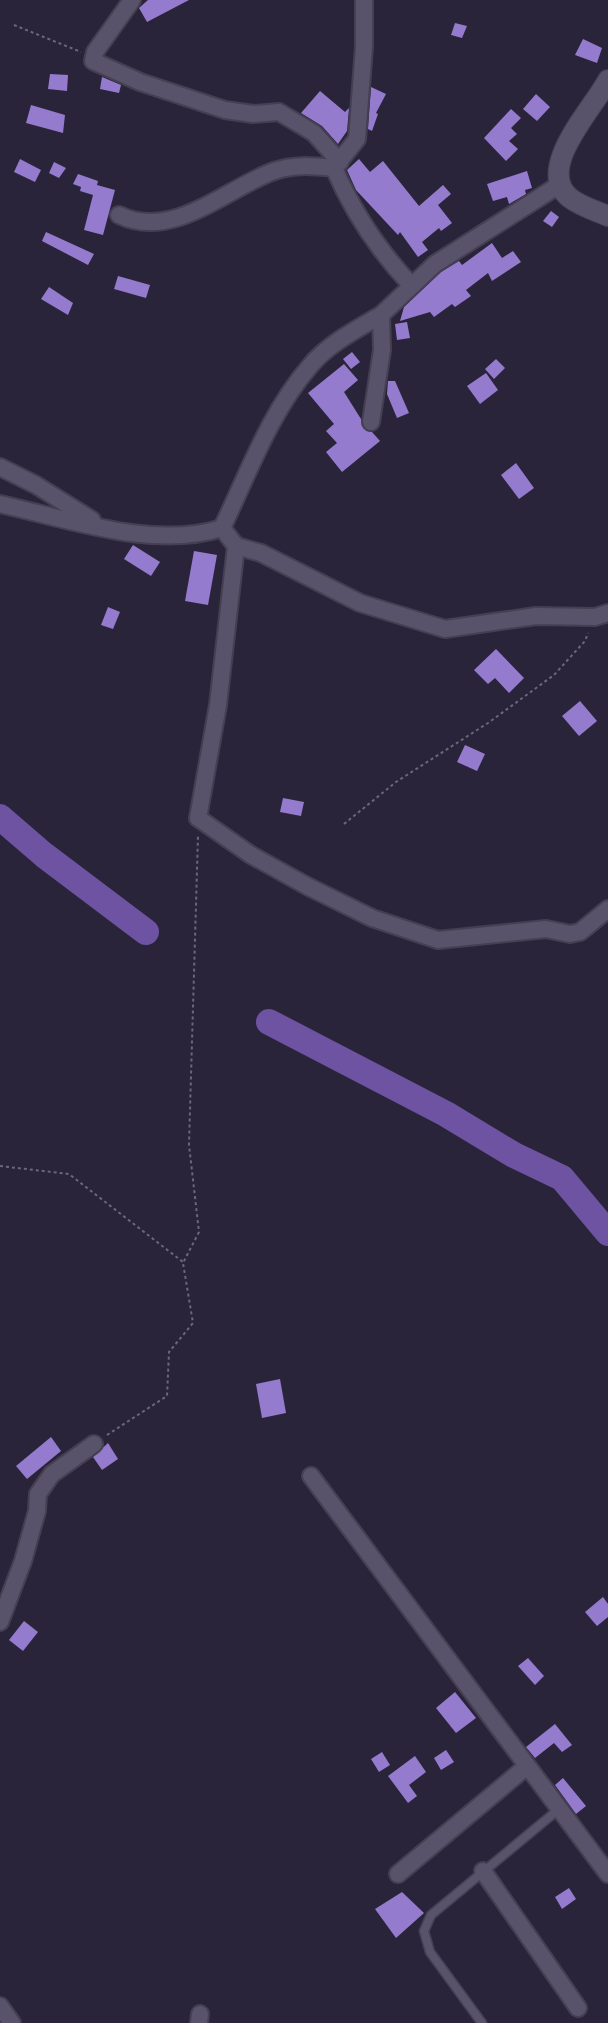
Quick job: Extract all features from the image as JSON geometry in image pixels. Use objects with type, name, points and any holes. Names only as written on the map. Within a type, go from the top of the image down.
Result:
[{"type":"street","points":[[132,0],[92,56],[93,61],[140,82],[225,110],[253,114],[279,112],[314,133],[337,165],[344,191],[380,252],[411,285]]},
{"type":"street","points":[[337,165],[357,139],[364,47],[364,0]]},
{"type":"street","points":[[608,80],[566,146],[556,171],[559,185],[571,198],[608,216]]},
{"type":"street","points":[[118,215],[135,223],[161,222],[195,211],[274,171],[303,165],[337,165]]},
{"type":"street","points":[[0,504],[139,535],[166,537],[209,532],[222,528],[275,417],[310,365],[349,334],[381,315],[435,264],[559,185]]},
{"type":"street","points":[[371,422],[382,350],[381,315]]},
{"type":"street","points":[[0,467],[36,485],[103,526]]},
{"type":"street","points":[[222,528],[236,546],[261,553],[360,603],[445,629],[536,616],[602,615]]},
{"type":"street","points":[[236,546],[218,705],[198,818],[251,855],[307,886],[372,918],[438,940],[546,929],[570,934],[580,932],[608,909]]},
{"type":"street","points":[[0,1622],[23,1561],[37,1511],[38,1494],[52,1474],[94,1444]]},
{"type":"street","points":[[311,1476],[608,1874]]},
{"type":"street","points":[[398,1874],[526,1767]]},
{"type":"street","points":[[483,1871],[578,2008]]},
{"type":"street","points":[[0,2006],[12,2023]]},
{"type":"lane","points":[[482,2023],[430,1952],[424,1930],[431,1915],[558,1809]]},
{"type":"path","points":[[14,25],[92,56]]},
{"type":"path","points":[[344,824],[396,782],[488,723],[554,675],[585,641],[602,615]]},
{"type":"path","points":[[94,1444],[167,1395],[169,1352],[194,1323],[183,1263],[199,1232],[189,1146],[198,818]]},
{"type":"path","points":[[0,1166],[69,1174],[183,1263]]},
{"type":"building","points":[[148,0],[189,0],[147,22],[139,8]]},
{"type":"building","points":[[455,23],[467,26],[462,38],[451,35]]},
{"type":"building","points":[[583,39],[602,48],[597,63],[575,55]]},
{"type":"building","points":[[50,74],[68,75],[67,91],[48,89]]},
{"type":"building","points":[[102,77],[121,85],[119,93],[100,89]]},
{"type":"building","points":[[371,87],[386,94],[376,113],[378,114],[372,131],[368,129]]},
{"type":"building","points":[[320,91],[345,112],[349,108],[347,131],[338,144],[322,126],[301,113]]},
{"type":"building","points":[[536,94],[550,107],[537,121],[523,109]]},
{"type":"building","points":[[31,105],[65,115],[63,133],[26,123]]},
{"type":"building","points":[[511,109],[521,118],[511,128],[517,134],[509,141],[518,149],[506,161],[484,138]]},
{"type":"building","points":[[20,159],[41,170],[35,182],[14,172]]},
{"type":"building","points":[[359,159],[370,172],[383,161],[419,206],[443,185],[451,194],[438,205],[452,223],[441,231],[439,228],[422,242],[428,250],[418,257],[400,232],[398,235],[356,190],[347,170]]},
{"type":"building","points":[[54,162],[66,168],[59,178],[49,173]]},
{"type":"building","points":[[527,171],[532,188],[525,190],[526,194],[509,204],[507,197],[493,201],[487,184]]},
{"type":"building","points":[[78,174],[98,181],[97,185],[115,190],[103,235],[84,230],[93,195],[80,191],[81,187],[73,184]]},
{"type":"building","points":[[551,211],[559,217],[552,227],[543,221]]},
{"type":"building","points":[[46,232],[94,254],[88,265],[42,241]]},
{"type":"building","points":[[492,243],[502,258],[513,251],[521,262],[492,281],[488,273],[466,290],[471,296],[455,307],[452,304],[434,317],[430,312],[400,321],[404,307],[441,272],[459,261],[462,265]]},
{"type":"building","points":[[118,276],[150,285],[146,298],[114,289]]},
{"type":"building","points":[[49,287],[73,303],[68,315],[41,299]]},
{"type":"building","points":[[407,322],[410,338],[397,340],[395,324]]},
{"type":"building","points":[[352,352],[360,362],[351,369],[343,359]]},
{"type":"building","points":[[496,359],[505,368],[494,379],[485,369]]},
{"type":"building","points":[[344,364],[358,380],[344,392],[361,419],[362,426],[380,441],[342,472],[326,452],[337,443],[326,431],[334,424],[308,393]]},
{"type":"building","points":[[486,373],[498,390],[480,404],[467,386]]},
{"type":"building","points":[[388,381],[395,381],[409,413],[397,418],[387,394]]},
{"type":"building","points":[[516,463],[534,488],[519,499],[501,475]]},
{"type":"building","points":[[133,545],[160,562],[151,576],[124,559]]},
{"type":"building","points":[[194,551],[217,555],[208,605],[185,601]]},
{"type":"building","points":[[108,607],[120,612],[113,629],[101,625]]},
{"type":"building","points":[[496,649],[524,678],[509,693],[495,678],[488,684],[474,670]]},
{"type":"building","points":[[580,701],[597,721],[579,736],[562,716]]},
{"type":"building","points":[[465,745],[485,754],[477,771],[457,762]]},
{"type":"building","points":[[283,798],[304,802],[301,816],[280,812]]},
{"type":"building","points":[[280,1379],[286,1413],[262,1418],[256,1384]]},
{"type":"building","points":[[51,1437],[61,1451],[27,1479],[16,1466]]},
{"type":"building","points":[[108,1443],[118,1459],[102,1470],[93,1457]]},
{"type":"building","points":[[603,1597],[608,1604],[608,1617],[597,1626],[585,1612]]},
{"type":"building","points":[[24,1621],[38,1632],[23,1651],[9,1640]]},
{"type":"building","points":[[528,1658],[544,1676],[535,1685],[518,1666]]},
{"type":"building","points":[[455,1692],[476,1718],[456,1733],[436,1708]]},
{"type":"building","points":[[555,1724],[572,1745],[562,1752],[554,1743],[535,1758],[526,1747]]},
{"type":"building","points":[[446,1750],[454,1762],[441,1770],[434,1758]]},
{"type":"building","points":[[382,1752],[390,1765],[379,1772],[371,1759]]},
{"type":"building","points":[[415,1756],[426,1772],[409,1785],[417,1796],[408,1803],[388,1776]]},
{"type":"building","points":[[563,1778],[586,1806],[576,1814],[555,1785]]},
{"type":"building","points":[[569,1888],[576,1899],[562,1909],[555,1897]]},
{"type":"building","points":[[402,1892],[424,1913],[396,1938],[375,1909]]},
{"type":"waterway","points":[[0,817],[44,855],[146,932]]},
{"type":"waterway","points":[[269,1022],[446,1114],[514,1155],[562,1178],[608,1233]]}]
